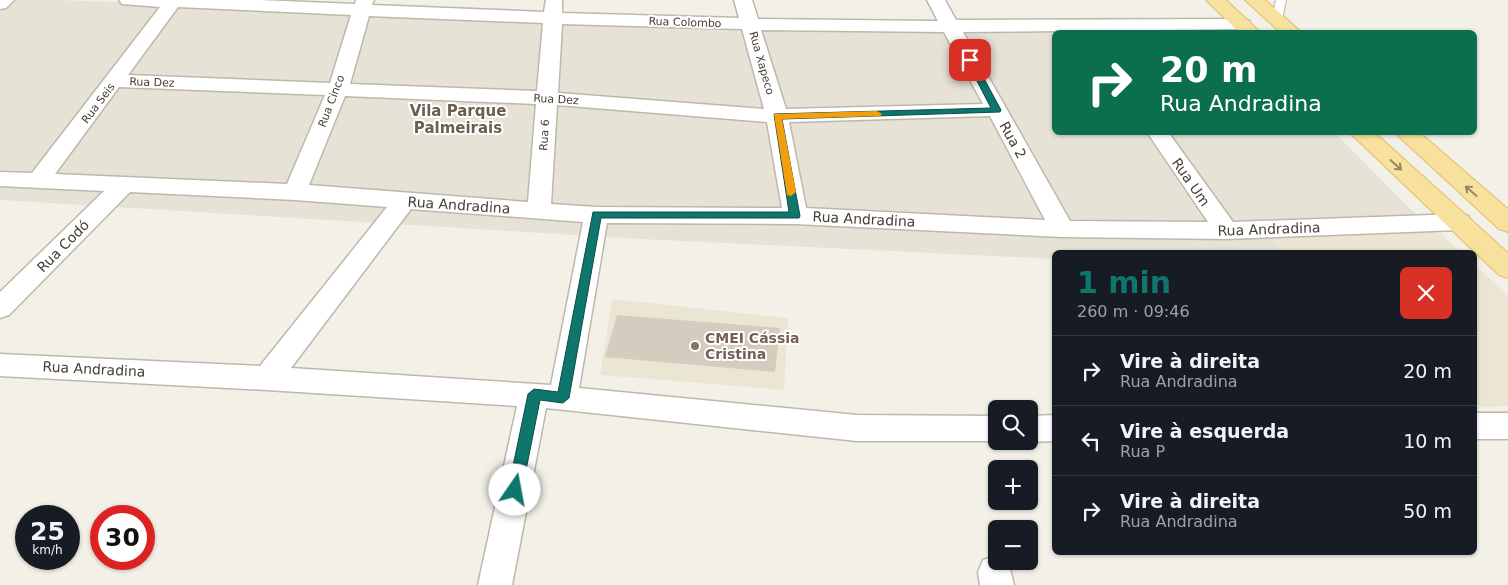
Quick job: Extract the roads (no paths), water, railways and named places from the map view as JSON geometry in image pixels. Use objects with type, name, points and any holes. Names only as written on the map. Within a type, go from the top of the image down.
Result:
[{"type":"main road","points":[[1215,0],[1246,29]]},
{"type":"main road","points":[[1254,0],[1284,26]]},
{"type":"main road","points":[[1363,135],[1508,268]]},
{"type":"main road","points":[[1409,135],[1505,217]]},
{"type":"street","points":[[0,4],[5,0]]},
{"type":"street","name":"Rua Colombo","points":[[128,0],[554,9],[750,24],[1246,29]]},
{"type":"street","name":"Rua Xapeco","points":[[743,0],[777,116],[795,216]]},
{"type":"street","name":"Rua 2","points":[[936,0],[1062,228]]},
{"type":"street","name":"Rua Seis","points":[[39,180],[115,81],[173,1]]},
{"type":"street","name":"Rua Cinco","points":[[295,192],[338,89],[363,4]]},
{"type":"street","name":"Rua 6","points":[[539,210],[554,9]]},
{"type":"street","name":"Rua Dez","points":[[115,81],[546,98],[777,116],[997,110]]},
{"type":"street","name":"Rua Um","points":[[1159,135],[1226,231]]},
{"type":"street","name":"Rua Andradina","points":[[0,179],[295,192],[596,215],[795,216],[1062,228],[1226,231],[1459,222]]},
{"type":"street","name":"Rua Codó","points":[[0,308],[125,184]]},
{"type":"street","points":[[267,378],[404,201]]},
{"type":"street","points":[[495,585],[549,396],[596,215]]},
{"type":"street","name":"Rua Andradina","points":[[0,365],[267,378],[549,396],[857,428],[988,429]]},
{"type":"street","points":[[1477,426],[1508,426]]},
{"type":"street","points":[[1038,428],[1052,428]]},
{"type":"lane","points":[[1281,0],[1284,26]]},
{"type":"place","name":"CMEI Cássia Cristina","points":[[695,346]]},
{"type":"district","name":"Vila Parque Palmeirais","points":[[458,120]]}]
